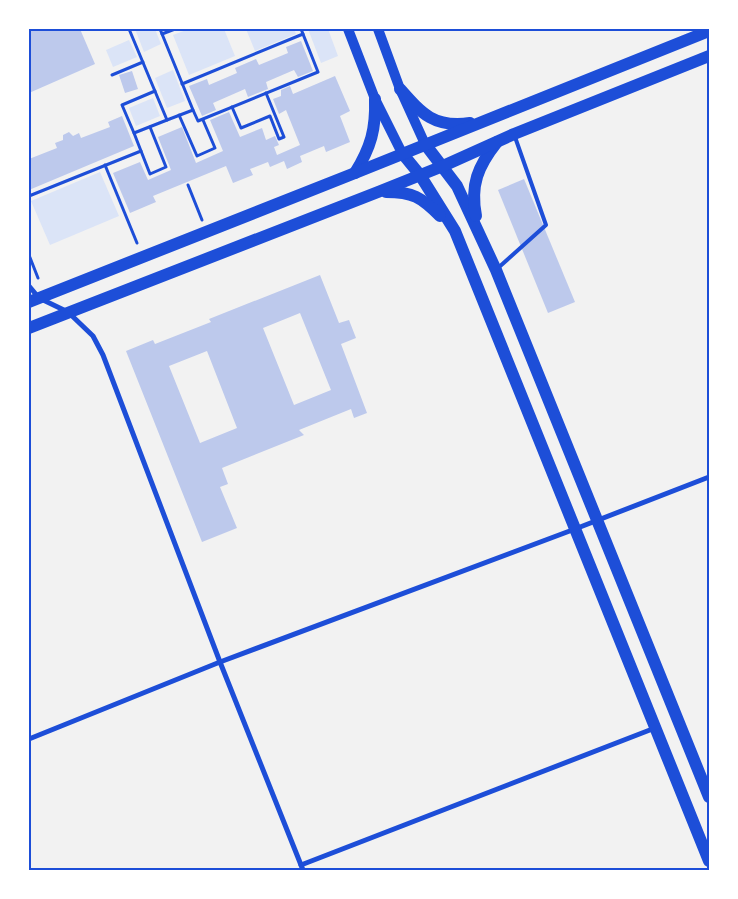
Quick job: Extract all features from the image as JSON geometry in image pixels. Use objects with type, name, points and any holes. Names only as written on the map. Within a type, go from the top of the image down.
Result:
[{"type":"main road","points":[[348,29],[375,99],[402,153],[420,175],[455,231],[709,861]]},
{"type":"main road","points":[[378,29],[400,89],[425,144],[457,186],[496,270],[709,796]]},
{"type":"main road","points":[[36,296],[488,121],[709,31]]},
{"type":"main road","points":[[29,328],[378,192],[514,134],[709,56]]},
{"type":"main road","points":[[400,89],[420,112],[432,120],[453,124],[488,121]]},
{"type":"main road","points":[[355,173],[365,157],[374,133],[375,99]]},
{"type":"main road","points":[[478,230],[473,199],[474,186],[484,161],[500,140]]},
{"type":"main road","points":[[378,192],[404,192],[416,196],[432,208],[455,231]]},
{"type":"street","points":[[29,286],[36,296],[68,312],[93,336],[103,354],[220,662],[302,868],[656,728]]},
{"type":"street","points":[[29,739],[220,662],[575,530],[709,477]]},
{"type":"lane","points":[[496,270],[546,225],[514,134]]},
{"type":"path","points":[[129,29],[167,120]]},
{"type":"path","points":[[160,29],[198,122],[318,72],[301,29]]},
{"type":"path","points":[[162,34],[175,29]]},
{"type":"path","points":[[182,84],[303,34]]},
{"type":"path","points":[[112,75],[143,62]]},
{"type":"path","points":[[150,127],[166,167],[150,174],[122,105],[155,91]]},
{"type":"path","points":[[232,107],[241,128],[270,116],[279,139],[284,137],[266,93]]},
{"type":"path","points":[[134,134],[193,110]]},
{"type":"path","points":[[179,115],[197,156],[215,148],[203,120]]},
{"type":"path","points":[[29,196],[141,151]]},
{"type":"path","points":[[105,166],[138,246]]},
{"type":"path","points":[[188,185],[202,220]]},
{"type":"path","points":[[29,255],[36,296]]},
{"type":"shaded area","points":[[135,29],[155,29],[161,44],[144,52]]},
{"type":"shaded area","points":[[189,29],[224,29],[235,56],[189,75],[173,35]]},
{"type":"shaded area","points":[[246,29],[294,29],[296,34],[255,51]]},
{"type":"shaded area","points":[[308,29],[328,29],[338,56],[321,63]]},
{"type":"shaded area","points":[[129,40],[137,57],[113,67],[106,50]]},
{"type":"shaded area","points":[[173,70],[185,101],[167,108],[155,78]]},
{"type":"shaded area","points":[[153,98],[160,116],[136,126],[129,108]]},
{"type":"shaded area","points":[[100,172],[119,216],[50,245],[31,201]]},
{"type":"building","points":[[29,29],[80,29],[95,64],[29,93]]},
{"type":"building","points":[[301,41],[313,71],[298,77],[294,70],[266,82],[268,89],[248,97],[245,89],[213,103],[216,110],[202,116],[189,86],[207,79],[209,85],[237,73],[235,68],[256,59],[259,65],[288,53],[286,47]]},
{"type":"building","points":[[132,71],[138,89],[125,93],[119,75]]},
{"type":"building","points":[[335,76],[350,111],[340,116],[350,142],[326,152],[324,146],[300,156],[302,162],[287,169],[284,161],[270,167],[268,162],[250,169],[253,175],[233,183],[226,166],[153,196],[156,202],[130,213],[113,173],[140,162],[148,180],[171,170],[158,137],[182,127],[196,163],[223,151],[210,120],[229,112],[240,137],[262,128],[266,140],[275,136],[279,145],[274,147],[277,155],[300,145],[286,110],[279,114],[273,99],[281,96],[281,90],[290,86],[293,94]]},
{"type":"building","points":[[122,116],[134,146],[29,190],[29,159],[57,148],[55,143],[63,140],[63,135],[69,132],[73,136],[79,133],[81,138],[110,127],[108,122]]},
{"type":"building","points":[[524,179],[575,302],[548,313],[498,190]]},
{"type":"building","points":[[320,275],[339,323],[349,320],[356,338],[341,344],[367,413],[354,418],[351,409],[299,430],[304,435],[222,468],[228,484],[220,487],[237,528],[202,542],[126,351],[153,340],[155,344],[211,322],[209,319]],"holes":[[[300,313],[331,390],[294,405],[263,328]],[[207,351],[237,428],[200,443],[169,366]]]}]
